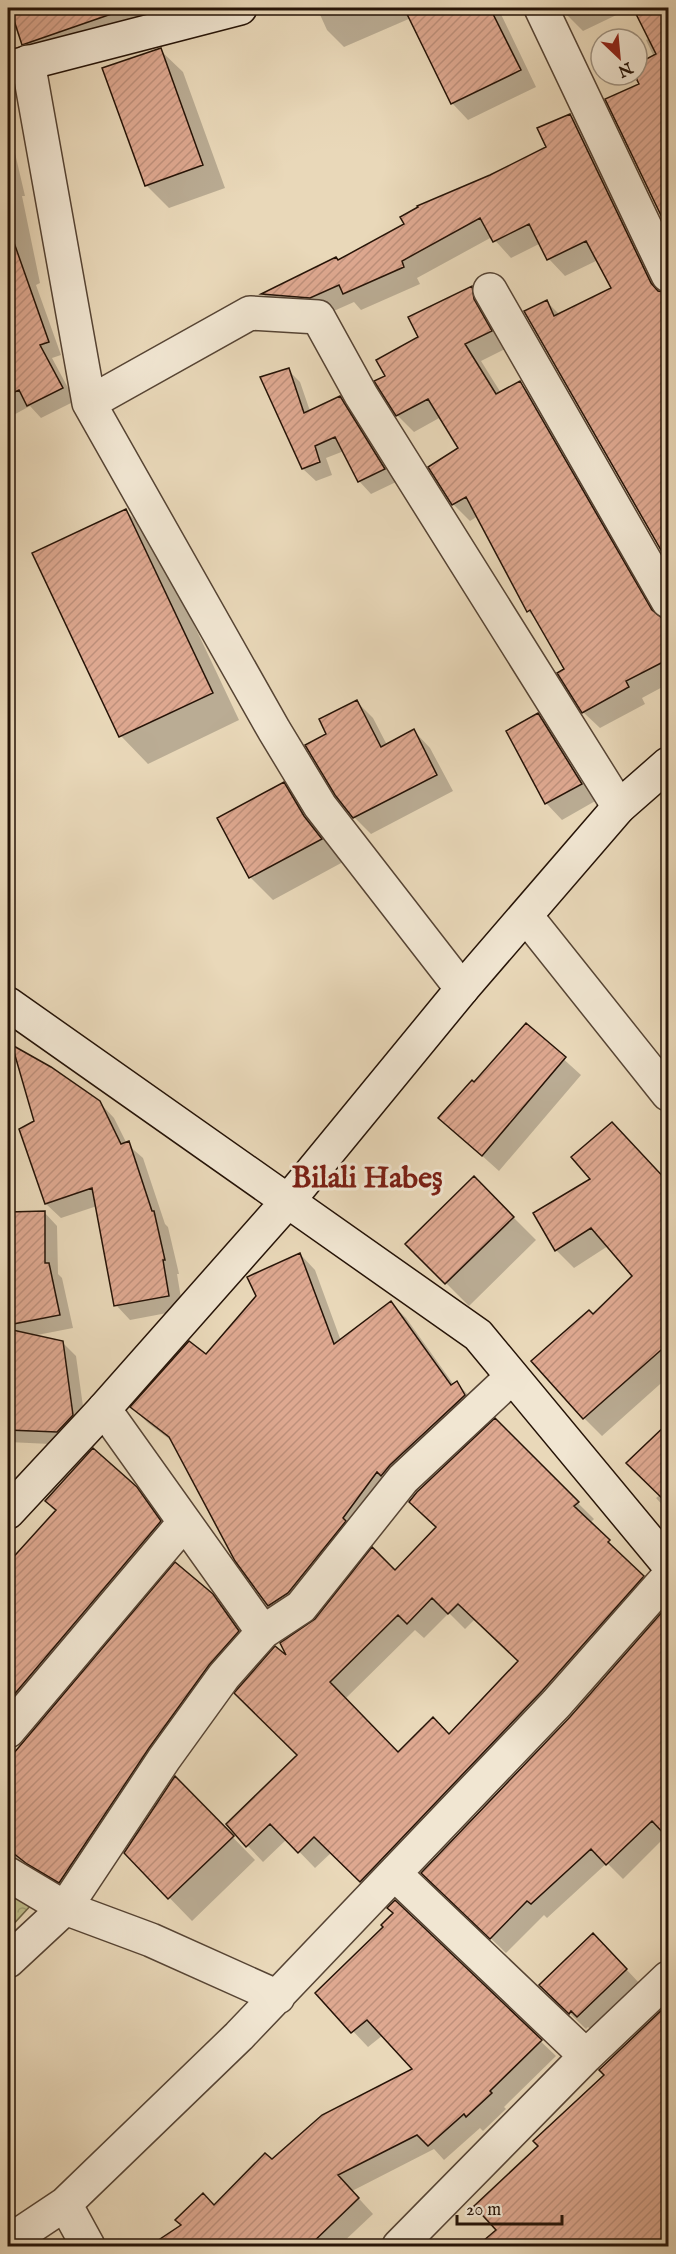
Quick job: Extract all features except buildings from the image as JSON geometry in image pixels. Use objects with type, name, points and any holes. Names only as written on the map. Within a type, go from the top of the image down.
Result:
[{"type":"street","points":[[240,8],[14,65],[89,403],[274,730],[320,806],[462,989]]},
{"type":"street","points":[[541,8],[669,274]]},
{"type":"street","points":[[490,290],[669,601]]},
{"type":"street","points":[[89,403],[250,312],[318,317],[361,395],[620,807]]},
{"type":"street","points":[[8,1512],[104,1409],[288,1201],[462,989],[620,807],[669,764]]},
{"type":"street","points":[[526,916],[669,1094]]},
{"type":"street","points":[[8,1004],[478,1335],[669,1564]]},
{"type":"street","points":[[8,1961],[65,1908],[164,1759],[224,1676],[262,1632],[301,1607],[403,1479],[512,1377]]},
{"type":"street","points":[[104,1409],[262,1632]]},
{"type":"street","points":[[8,1731],[184,1524]]},
{"type":"street","points":[[8,2242],[65,2204],[278,1997],[555,1704],[669,1577]]},
{"type":"street","points":[[8,1874],[65,1908],[151,1940],[278,1997]]},
{"type":"street","points":[[395,1874],[586,2056]]},
{"type":"street","points":[[399,2247],[586,2056],[669,1978]]},
{"type":"street","points":[[65,2204],[88,2247]]},
{"type":"green space","points":[[8,1887],[32,1904],[8,1930]]},
{"type":"district","name":"Bilali Habeş","points":[[367,1179]]}]
